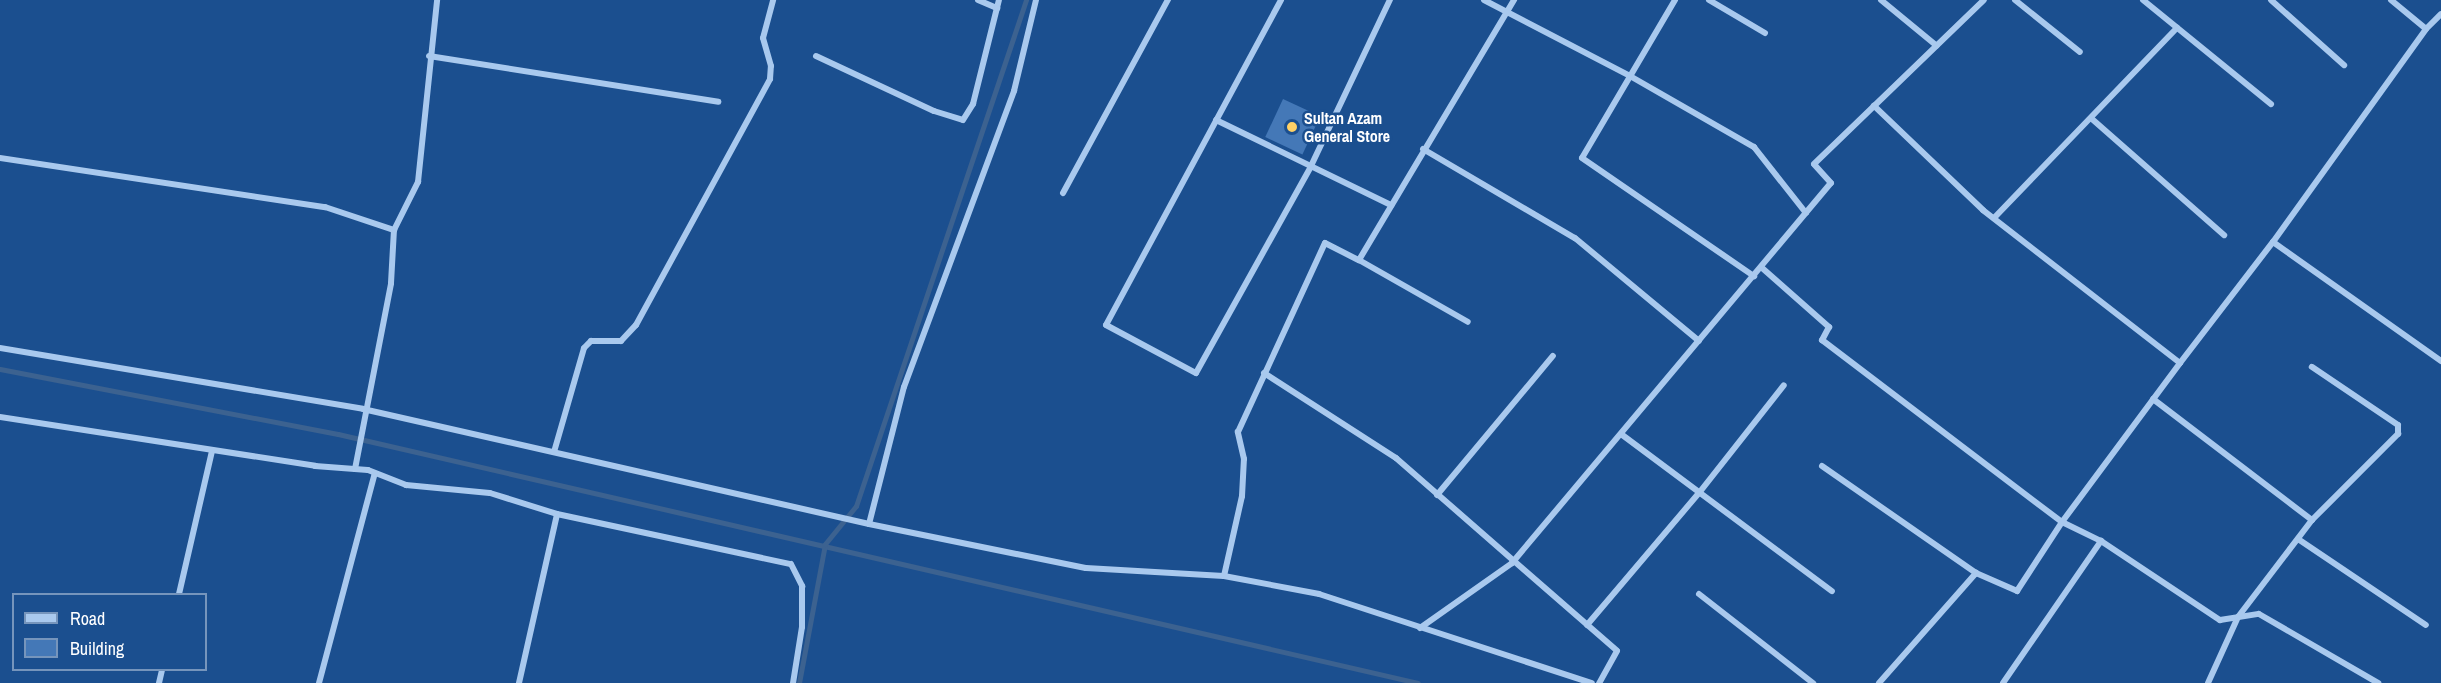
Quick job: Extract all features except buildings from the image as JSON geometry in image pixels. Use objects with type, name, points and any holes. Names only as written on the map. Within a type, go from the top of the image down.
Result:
[{"type":"street","points":[[355,469],[363,409],[391,283],[394,230],[418,182],[429,56],[437,0]]},
{"type":"street","points":[[554,452],[584,348],[591,341],[621,341],[636,325],[770,79],[771,66],[763,38],[773,0]]},
{"type":"street","points":[[978,0],[997,8]]},
{"type":"street","points":[[816,56],[934,111],[963,120],[974,104],[999,0]]},
{"type":"street","points":[[869,524],[904,387],[1014,91],[1036,0]]},
{"type":"street","points":[[1063,193],[1167,0]]},
{"type":"street","points":[[1281,0],[1106,325],[1196,373],[1311,166],[1389,0]]},
{"type":"street","points":[[1484,0],[1630,76],[1755,147],[1806,213]]},
{"type":"street","points":[[1359,260],[1423,149],[1514,0]]},
{"type":"street","points":[[1675,0],[1582,158],[1754,276]]},
{"type":"street","points":[[1709,0],[1765,33]]},
{"type":"street","points":[[1881,0],[1937,46]]},
{"type":"street","points":[[1420,628],[1512,563],[1831,183],[1814,164],[1984,0]]},
{"type":"street","points":[[2014,0],[2080,52]]},
{"type":"street","points":[[2143,0],[2271,104]]},
{"type":"street","points":[[2271,0],[2344,65]]},
{"type":"street","points":[[2391,0],[2426,29]]},
{"type":"street","points":[[1822,466],[1976,573],[2017,591],[2062,522],[2273,242],[2426,29],[2441,14]]},
{"type":"street","points":[[1994,218],[2092,119],[2177,28]]},
{"type":"street","points":[[429,56],[718,102]]},
{"type":"street","points":[[1874,106],[1994,218],[2180,363]]},
{"type":"street","points":[[2092,119],[2224,235]]},
{"type":"street","points":[[1216,120],[1391,205]]},
{"type":"street","points":[[1423,149],[1575,238],[1699,341]]},
{"type":"street","points":[[0,158],[326,207],[394,230]]},
{"type":"street","points":[[2273,242],[2441,361]]},
{"type":"street","points":[[1224,576],[1242,496],[1244,459],[1238,432],[1325,243],[1468,322]]},
{"type":"street","points":[[1761,267],[1828,327],[1822,340],[2062,522],[2101,542],[2220,620],[2259,614],[2378,683]]},
{"type":"street","points":[[0,348],[363,409],[869,524],[1086,568],[1224,576],[1319,594],[1592,683]]},
{"type":"street","points":[[1437,495],[1552,356]]},
{"type":"street","points":[[2208,683],[2238,617],[2312,520],[2400,429],[2312,366]]},
{"type":"street","points":[[1264,372],[1396,458],[1512,563],[1617,651],[1599,683]]},
{"type":"street","points":[[1587,625],[1699,493],[1784,385]]},
{"type":"street","points":[[2153,399],[2312,520]]},
{"type":"street","points":[[0,417],[212,451],[355,469],[375,473],[406,485],[490,494],[557,514],[791,564],[802,586],[802,606],[793,683]]},
{"type":"street","points":[[1621,434],[1832,591]]},
{"type":"street","points":[[179,593],[212,451]]},
{"type":"street","points":[[319,683],[375,473]]},
{"type":"street","points":[[519,683],[557,514]]},
{"type":"street","points":[[2298,539],[2426,625]]},
{"type":"street","points":[[2003,683],[2101,542]]},
{"type":"street","points":[[1880,683],[1976,573]]},
{"type":"street","points":[[1699,594],[1813,683]]},
{"type":"waterway","points":[[799,683],[825,544],[856,506],[1026,0]]},
{"type":"waterway","points":[[0,369],[338,434],[1418,683]]},
{"type":"place","name":"Sultan Azam General Store","points":[[1292,127]]}]
